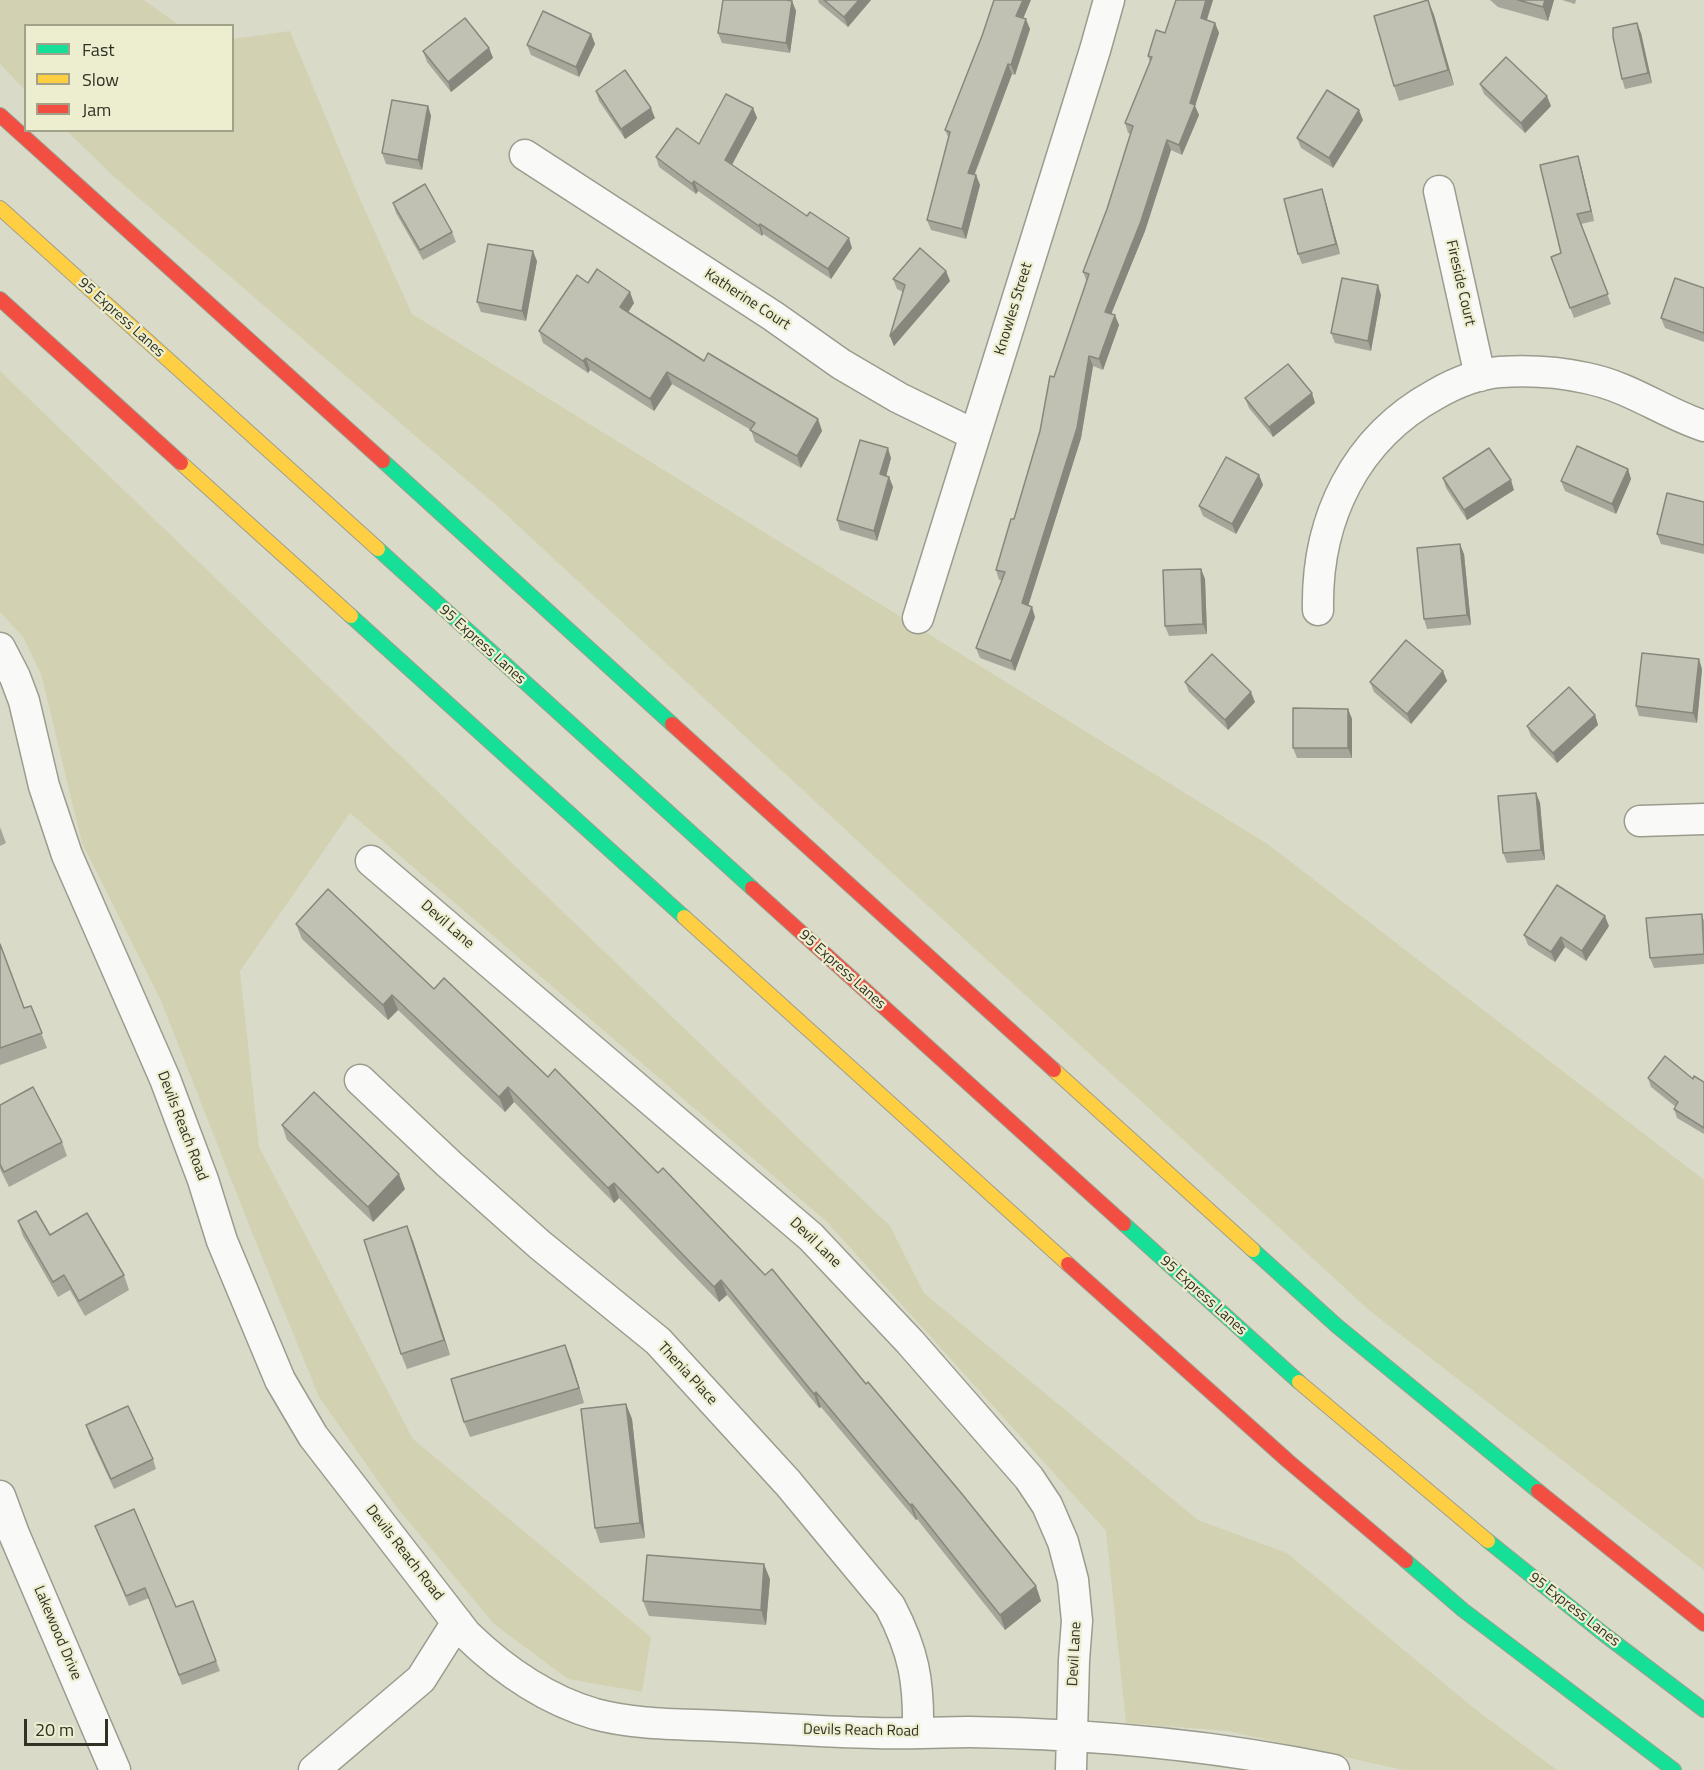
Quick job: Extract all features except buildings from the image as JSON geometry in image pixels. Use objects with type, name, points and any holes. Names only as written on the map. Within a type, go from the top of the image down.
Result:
[{"type":"highway","points":[[0,115],[1337,1326],[1481,1446],[1704,1624]]},
{"type":"highway","name":"95 Express Lanes","points":[[0,208],[1316,1397],[1484,1540],[1704,1710]]},
{"type":"highway","points":[[0,299],[1271,1446],[1463,1610],[1674,1770]]},
{"type":"street","name":"Knowles Street","points":[[918,618],[1109,0]]},
{"type":"street","name":"Katherine Court","points":[[525,155],[842,364],[899,398],[975,435]]},
{"type":"street","name":"Fireside Court","points":[[1439,191],[1480,376]]},
{"type":"street","points":[[1318,610],[1321,554],[1332,515],[1348,478],[1370,447],[1396,420],[1421,402],[1447,388],[1499,372],[1543,372],[1587,378],[1629,390],[1683,419],[1704,426]]},
{"type":"street","name":"Devils Reach Road","points":[[0,648],[24,701],[45,786],[67,855],[165,1078],[203,1180],[222,1241],[280,1380],[313,1436],[457,1622],[484,1652],[517,1678],[554,1699],[610,1717],[635,1721],[852,1732],[1072,1736],[1138,1740],[1271,1757],[1334,1770]]},
{"type":"street","points":[[1640,821],[1704,819]]},
{"type":"street","name":"Devil Lane","points":[[371,861],[811,1237],[910,1342],[1029,1478],[1047,1505],[1063,1542],[1073,1580],[1077,1620],[1071,1770]]},
{"type":"street","name":"Thenia Place","points":[[360,1080],[540,1245],[658,1341],[788,1483],[890,1606],[913,1660],[919,1696],[918,1732]]},
{"type":"street","name":"Lakewood Drive","points":[[0,1496],[115,1770]]},
{"type":"street","points":[[314,1770],[421,1679],[457,1622]]},
{"type":"green space","points":[[0,0],[144,0],[178,24],[24,24],[24,89],[0,64]]},
{"type":"green space","points":[[290,31],[359,197],[412,314],[1269,845],[1704,1180],[1704,1570],[1370,1311],[890,871],[498,507],[112,175],[68,132],[234,132],[234,39]]},
{"type":"green space","points":[[0,371],[890,1226],[924,1293],[1198,1520],[1287,1553],[1475,1709],[1557,1770],[1403,1770],[1228,1731],[1126,1723],[1106,1531],[827,1222],[350,813],[240,971],[259,1147],[413,1439],[651,1637],[642,1692],[568,1679],[494,1624],[395,1505],[319,1397],[161,1001],[82,843],[41,674],[23,637],[0,612]]},
{"type":"traffic: fast","points":[[383,461],[672,724]]},
{"type":"traffic: fast","points":[[378,549],[752,888]]},
{"type":"traffic: fast","points":[[351,616],[684,917]]},
{"type":"traffic: fast","points":[[1124,1224],[1299,1382]]},
{"type":"traffic: fast","points":[[1253,1250],[1337,1326],[1538,1491]]},
{"type":"traffic: fast","points":[[1488,1541],[1605,1635],[1704,1710]]},
{"type":"traffic: fast","points":[[1406,1561],[1463,1610],[1674,1770]]},
{"type":"traffic: slow","points":[[0,208],[378,549]]},
{"type":"traffic: slow","points":[[181,463],[351,616]]},
{"type":"traffic: slow","points":[[684,917],[1068,1264]]},
{"type":"traffic: slow","points":[[1054,1070],[1253,1250]]},
{"type":"traffic: slow","points":[[1299,1382],[1488,1541]]},
{"type":"traffic: jam","points":[[0,115],[383,461]]},
{"type":"traffic: jam","points":[[0,299],[181,463]]},
{"type":"traffic: jam","points":[[672,724],[1054,1070]]},
{"type":"traffic: jam","points":[[752,888],[1124,1224]]},
{"type":"traffic: jam","points":[[1068,1264],[1288,1461],[1406,1561]]},
{"type":"traffic: jam","points":[[1538,1491],[1704,1624]]}]
